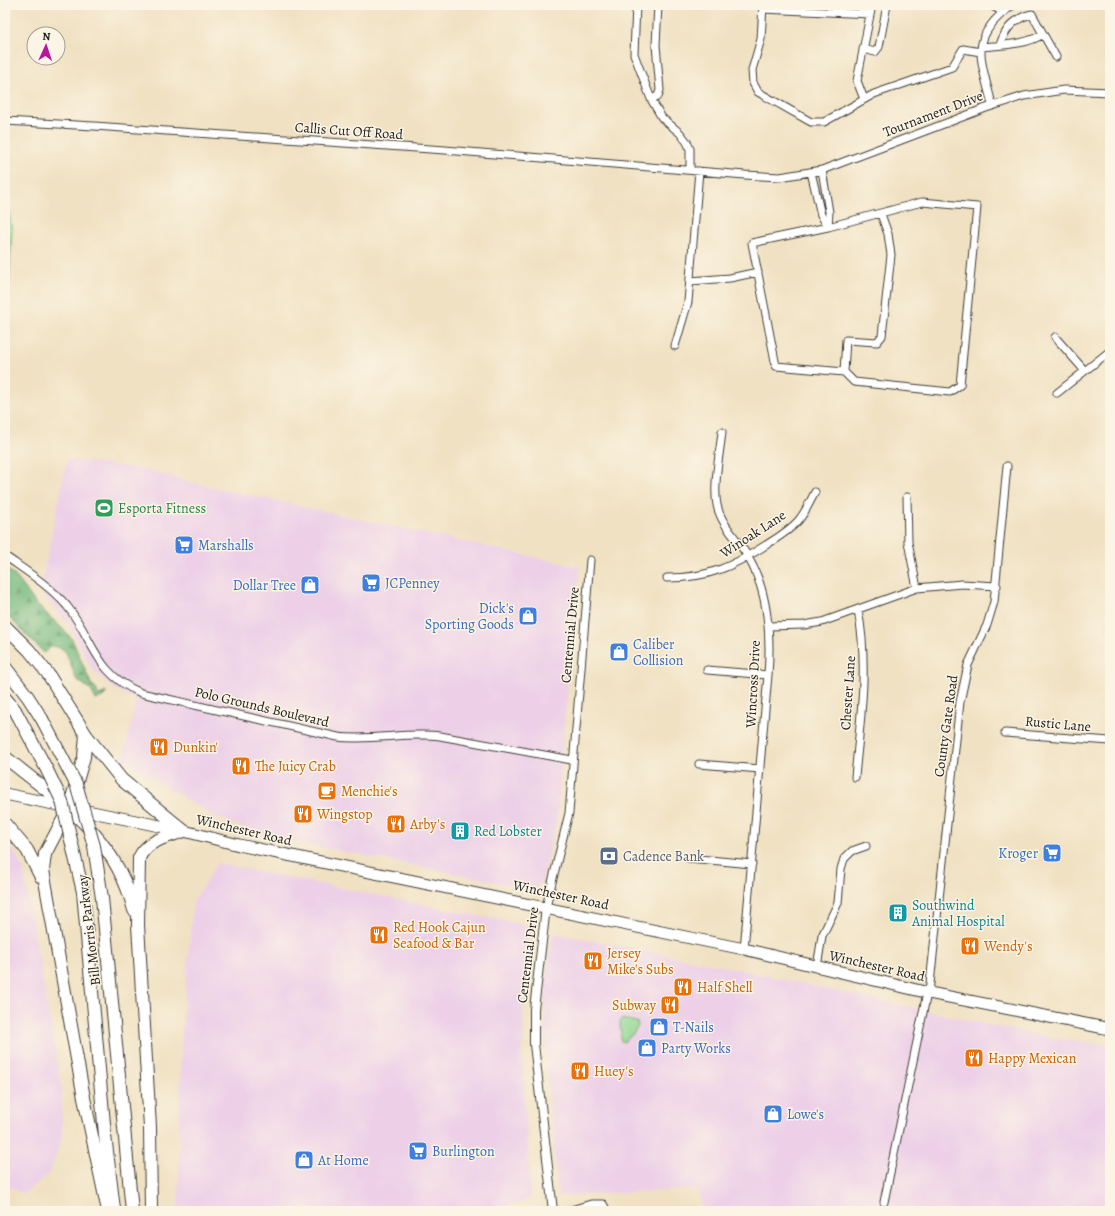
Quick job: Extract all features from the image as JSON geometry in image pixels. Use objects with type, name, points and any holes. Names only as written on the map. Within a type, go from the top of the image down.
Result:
[{"type":"highway","points":[[5,626],[29,650],[48,674],[86,735],[122,780],[184,831]]},
{"type":"highway","name":"Bill Morris Parkway","points":[[5,667],[28,697],[42,719],[76,784],[94,846],[102,898],[129,1195],[132,1211]]},
{"type":"highway","name":"Bill Morris Parkway","points":[[5,698],[15,710],[62,801],[83,892],[105,1135],[114,1211]]},
{"type":"highway","points":[[86,735],[84,757],[69,808],[45,854],[42,870],[86,1106],[108,1211]]},
{"type":"highway","points":[[5,757],[69,808],[89,826],[116,866],[131,898],[138,925]]},
{"type":"highway","points":[[5,824],[27,850],[37,867],[47,894]]},
{"type":"highway","points":[[151,1211],[150,1127],[138,925],[139,858],[142,850],[154,841],[184,831]]},
{"type":"main road","name":"Winchester Road","points":[[5,794],[184,831],[246,846],[744,949],[928,993],[1110,1029]]},
{"type":"street","points":[[636,5],[634,54],[651,99],[662,118],[680,133],[687,142],[690,149],[690,170]]},
{"type":"street","points":[[651,99],[658,96],[660,90],[656,45],[658,5]]},
{"type":"street","points":[[864,99],[857,81],[872,5]]},
{"type":"street","points":[[863,49],[875,52],[879,47],[886,5]]},
{"type":"street","points":[[992,5],[1003,12]]},
{"type":"street","points":[[992,105],[981,50],[990,26],[1003,12],[1013,5]]},
{"type":"street","points":[[870,14],[763,7],[761,39],[754,60],[752,75],[753,83],[758,92],[807,120],[815,123],[824,122],[864,99],[952,67],[963,49],[981,50],[1037,37],[1043,34]]},
{"type":"street","points":[[1000,46],[1004,32],[1012,23],[1025,15],[1032,14],[1056,57]]},
{"type":"street","name":"Tournament Drive","points":[[768,177],[822,170],[992,105],[1046,92],[1083,90],[1110,92]]},
{"type":"street","name":"Callis Cut Off Road","points":[[5,121],[102,126],[445,150],[768,177]]},
{"type":"street","points":[[822,170],[829,212],[828,227]]},
{"type":"street","points":[[675,346],[688,302],[699,171]]},
{"type":"street","points":[[811,172],[821,215],[828,227]]},
{"type":"street","points":[[922,202],[977,207],[960,385],[950,392],[854,382],[844,372],[776,366],[752,243],[828,227],[882,214],[922,202]]},
{"type":"street","points":[[844,372],[846,340],[877,342],[882,336],[891,255],[888,234],[882,214]]},
{"type":"street","points":[[690,281],[730,278],[758,272]]},
{"type":"street","points":[[1055,337],[1085,371]]},
{"type":"street","points":[[1057,393],[1110,351]]},
{"type":"street","name":"Wincross Drive","points":[[722,432],[717,504],[725,524],[748,557],[760,587],[768,626],[770,650],[744,949]]},
{"type":"street","name":"County Gate Road","points":[[884,1202],[928,993],[957,724],[963,683],[972,655],[991,614],[997,586],[1007,466]]},
{"type":"street","name":"Winoak Lane","points":[[667,578],[705,576],[729,567],[748,557],[791,528],[805,511],[815,492]]},
{"type":"street","points":[[907,497],[908,542],[917,588]]},
{"type":"street","name":"Polo Grounds Boulevard","points":[[5,556],[56,594],[78,623],[94,654],[104,667],[119,680],[141,693],[338,737],[368,739],[428,734],[572,760]]},
{"type":"street","name":"Centennial Drive","points":[[553,1211],[534,1044],[534,1009],[546,907],[569,813],[572,760],[590,560]]},
{"type":"street","points":[[768,626],[812,624],[858,610],[917,588],[962,584],[997,586]]},
{"type":"street","name":"Chester Lane","points":[[855,777],[864,661],[863,634],[858,610]]},
{"type":"street","points":[[706,670],[768,675]]},
{"type":"street","name":"Rustic Lane","points":[[1005,733],[1110,741]]},
{"type":"street","points":[[699,764],[760,769]]},
{"type":"street","points":[[817,967],[822,936],[838,903],[841,869],[844,859],[852,852],[866,846]]},
{"type":"street","points":[[688,858],[752,864]]},
{"type":"street","points":[[568,1211],[600,1203],[603,1204],[607,1211]]},
{"type":"shaded area","points":[[67,459],[143,469],[199,484],[580,567],[563,736],[558,812],[542,882],[537,887],[527,888],[266,836],[213,816],[123,759],[136,700],[113,688],[92,669],[68,624],[40,592]]},
{"type":"shaded area","points":[[5,842],[12,848],[23,869],[62,1089],[62,1138],[49,1174],[23,1194],[5,1184]]},
{"type":"shaded area","points":[[217,863],[529,926],[524,979],[522,1057],[531,1199],[494,1211],[178,1211],[181,1038],[193,902]]},
{"type":"shaded area","points":[[553,933],[732,968],[1045,1037],[1110,1045],[1110,1211],[707,1211],[703,1207],[696,1189],[558,1196],[545,1053],[545,984]]},
{"type":"green space","points":[[5,196],[12,229],[5,357]]},
{"type":"green space","points":[[5,567],[18,579],[36,604],[72,639],[91,684],[96,688],[98,695],[107,692],[104,696],[96,700],[91,690],[76,679],[66,652],[61,648],[52,646],[45,653],[5,613]]},
{"type":"green space","points":[[622,1019],[637,1022],[638,1026],[633,1034],[624,1042],[621,1041],[620,1021]]},
{"type":"place","name":"Esporta Fitness","points":[[104,508]]},
{"type":"place","name":"Marshalls","points":[[184,545]]},
{"type":"place","name":"JCPenney","points":[[371,583]]},
{"type":"place","name":"Dollar Tree","points":[[310,585]]},
{"type":"place","name":"Dick's Sporting Goods","points":[[528,616]]},
{"type":"place","name":"Caliber Collision","points":[[619,652]]},
{"type":"place","name":"Dunkin'","points":[[159,747]]},
{"type":"place","name":"The Juicy Crab","points":[[241,766]]},
{"type":"place","name":"Menchie's","points":[[327,791]]},
{"type":"place","name":"Wingstop","points":[[303,814]]},
{"type":"place","name":"Arby's","points":[[396,824]]},
{"type":"place","name":"Red Lobster","points":[[460,831]]},
{"type":"place","name":"Kroger","points":[[1052,853]]},
{"type":"place","name":"Cadence Bank","points":[[609,856]]},
{"type":"place","name":"Southwind Animal Hospital","points":[[898,913]]},
{"type":"place","name":"Red Hook Cajun Seafood & Bar","points":[[379,935]]},
{"type":"place","name":"Wendy's","points":[[970,946]]},
{"type":"place","name":"Jersey Mike's Subs","points":[[593,961]]},
{"type":"place","name":"Half Shell","points":[[683,987]]},
{"type":"place","name":"Subway","points":[[670,1005]]},
{"type":"place","name":"T-Nails","points":[[659,1027]]},
{"type":"place","name":"Party Works","points":[[647,1048]]},
{"type":"place","name":"Happy Mexican","points":[[974,1058]]},
{"type":"place","name":"Huey's","points":[[580,1071]]},
{"type":"place","name":"Lowe's","points":[[773,1114]]},
{"type":"place","name":"Burlington","points":[[418,1151]]},
{"type":"place","name":"At Home","points":[[304,1160]]}]
